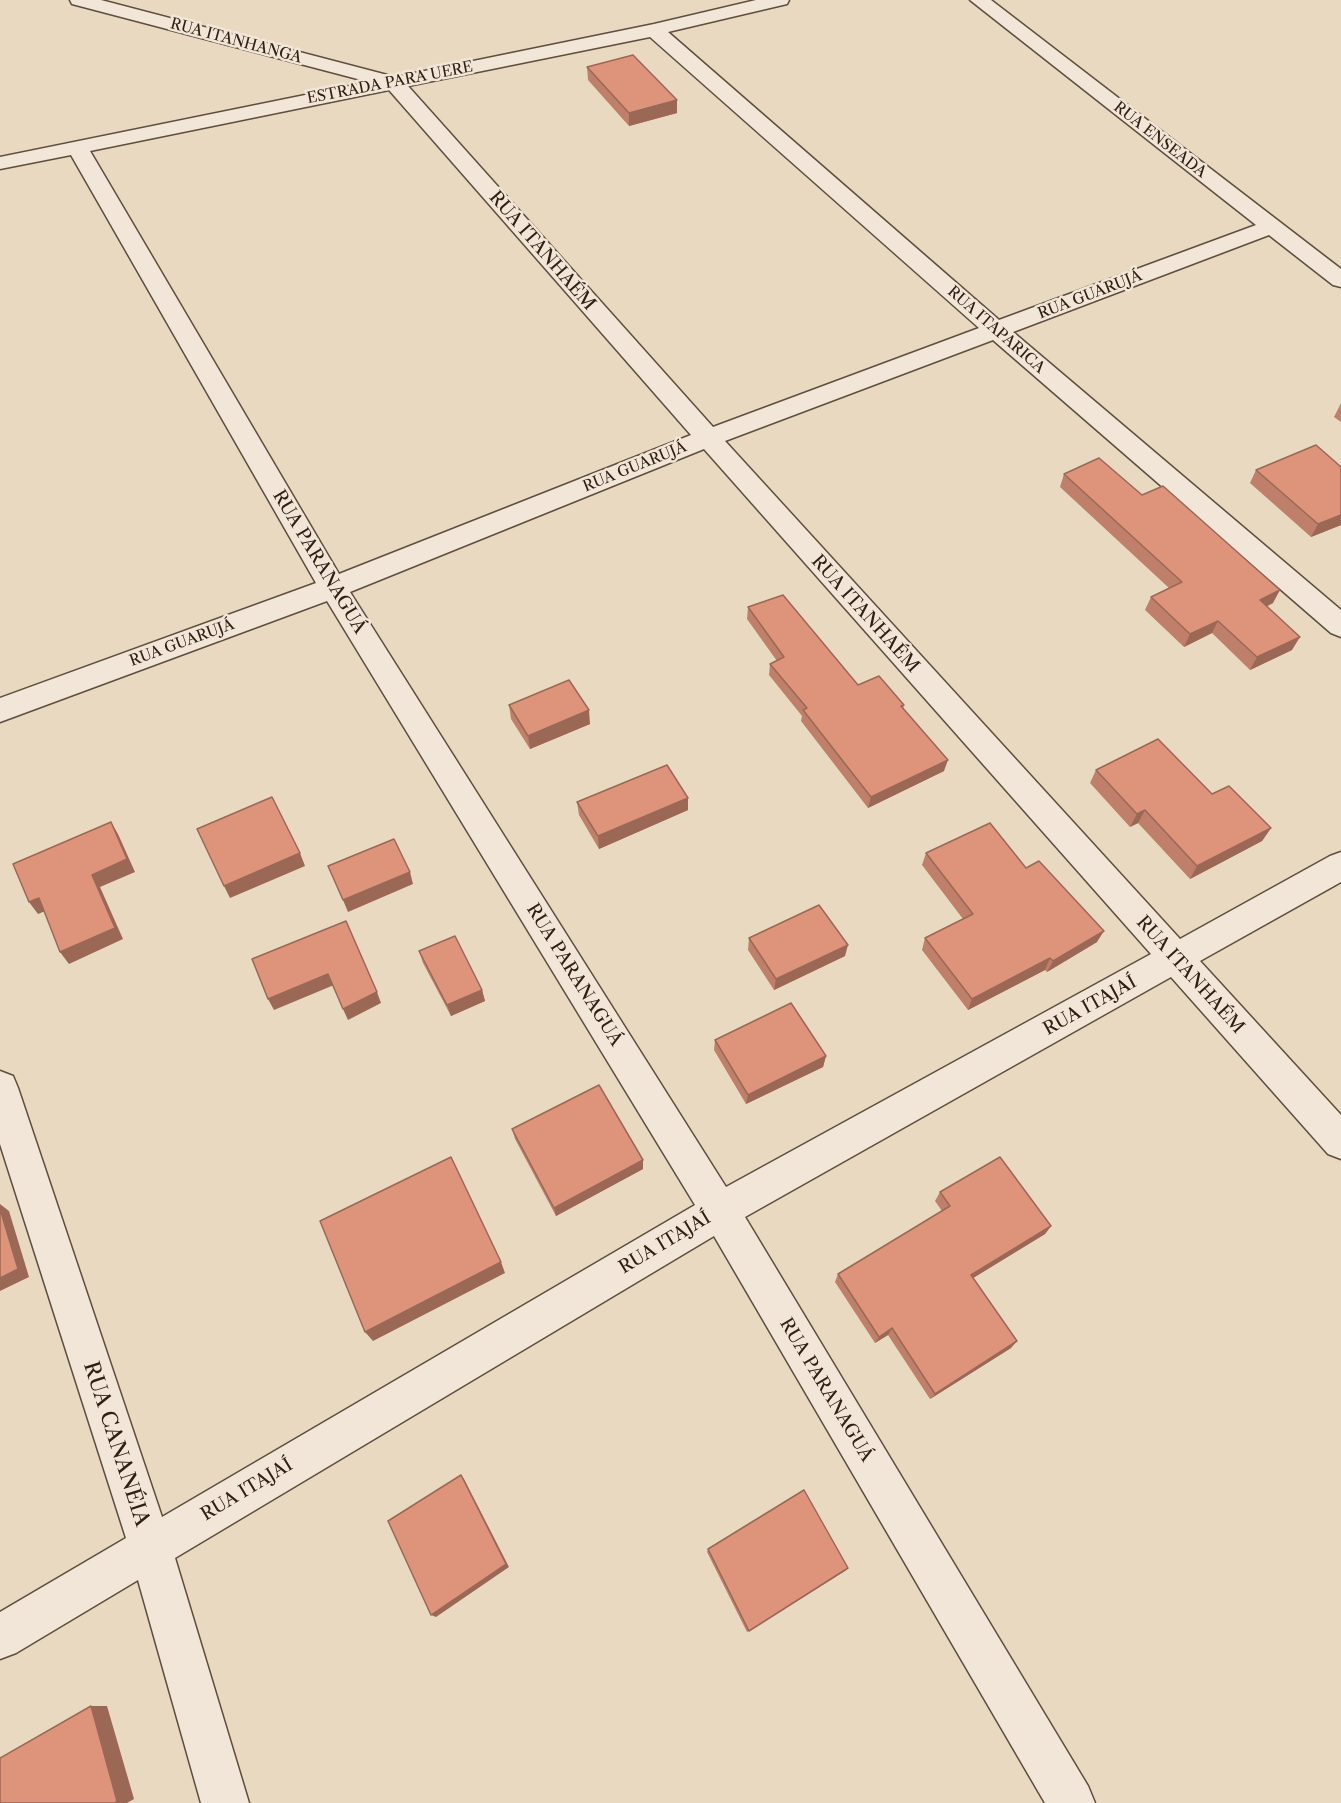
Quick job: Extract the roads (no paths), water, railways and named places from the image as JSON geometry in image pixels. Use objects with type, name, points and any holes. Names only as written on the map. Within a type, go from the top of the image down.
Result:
[{"type":"street","name":"RUA ITANHANGA","points":[[79,0],[393,82]]},
{"type":"street","name":"ESTRADA PARA UERE","points":[[0,163],[654,30],[780,0]]},
{"type":"street","name":"RUA ENSEADA","points":[[979,0],[1341,280]]},
{"type":"street","name":"RUA ITAPARICA","points":[[654,30],[996,330],[1341,626]]},
{"type":"street","name":"RUA ITANHAÉM","points":[[393,82],[708,438],[1174,959],[1341,1142]]},
{"type":"street","name":"RUA PARANAGUÁ","points":[[77,147],[333,588],[720,1210],[1071,1803]]},
{"type":"street","name":"RUA GUARUJÁ","points":[[0,710],[333,588],[708,438],[1271,226]]},
{"type":"street","name":"RUA ITAJAÍ","points":[[0,1637],[720,1210],[1341,866]]},
{"type":"street","name":"RUA CANANÉIA","points":[[0,1088],[150,1547],[225,1803]]}]
